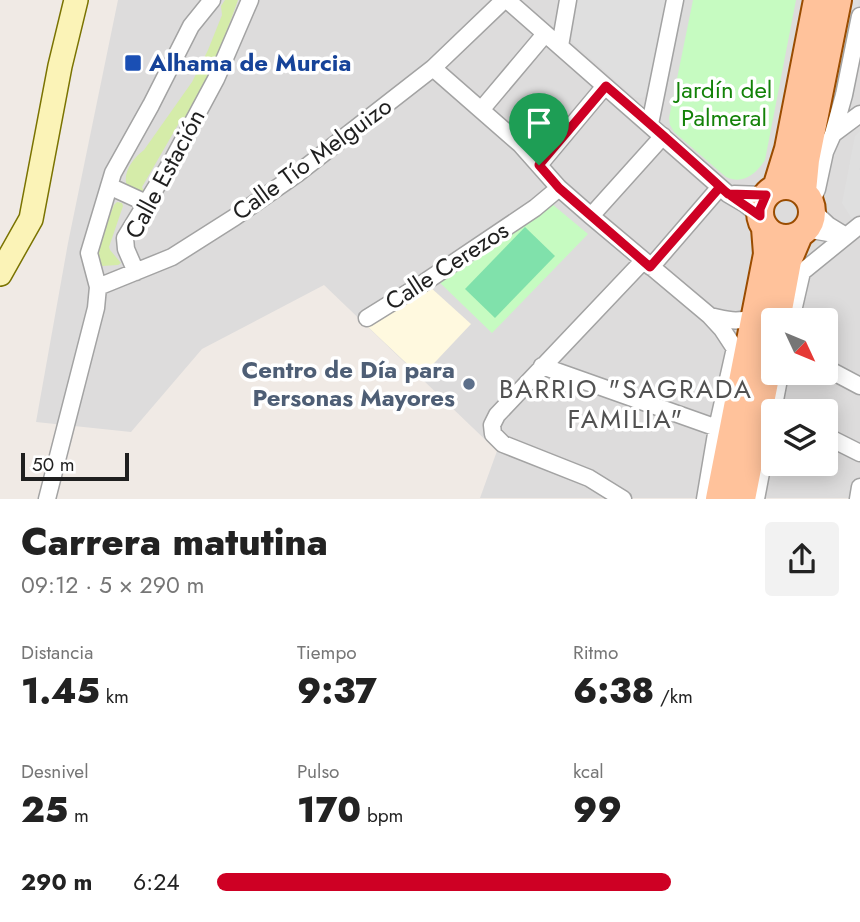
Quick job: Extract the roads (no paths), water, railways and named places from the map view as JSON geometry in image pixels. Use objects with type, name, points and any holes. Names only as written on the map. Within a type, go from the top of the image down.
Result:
[{"type":"main road","points":[[0,274],[31,219],[60,66],[76,0]]},
{"type":"main road","points":[[766,308],[767,207],[788,149],[817,0]]},
{"type":"main road","points":[[770,308],[806,214],[806,160],[838,0]]},
{"type":"main road","points":[[767,207],[790,186],[806,214]]},
{"type":"main road","points":[[767,207],[777,237],[785,238],[806,214]]},
{"type":"main road","points":[[719,499],[740,356],[761,326]]},
{"type":"main road","points":[[742,499],[764,385]]},
{"type":"street","name":"Calle Estación","points":[[47,499],[96,308],[98,287],[89,253],[113,173],[186,34],[212,0]]},
{"type":"street","name":"Calle Estación","points":[[136,272],[126,249],[125,238],[172,161],[216,79],[250,0]]},
{"type":"street","points":[[505,0],[724,190],[767,207]]},
{"type":"street","name":"Calle Tío Melguizo","points":[[98,287],[172,257],[297,174],[433,68],[505,0]]},
{"type":"street","points":[[560,46],[568,0]]},
{"type":"street","points":[[650,124],[675,0]]},
{"type":"street","points":[[846,236],[806,214],[817,189],[825,152],[844,95],[860,16]]},
{"type":"street","points":[[481,110],[545,33]]},
{"type":"street","points":[[433,68],[520,144],[559,188],[710,316],[740,356],[717,428],[705,499]]},
{"type":"street","points":[[539,165],[606,86]]},
{"type":"street","points":[[833,134],[860,114]]},
{"type":"street","points":[[591,216],[663,136]]},
{"type":"street","points":[[109,186],[146,203]]},
{"type":"street","name":"Calle Cerezos","points":[[367,318],[524,215],[559,188]]},
{"type":"street","points":[[623,499],[589,478],[503,444],[491,430],[493,421],[542,366],[724,190]]},
{"type":"street","points":[[794,308],[802,272],[860,225]]},
{"type":"street","points":[[710,316],[732,321],[761,319]]},
{"type":"street","points":[[542,366],[717,428]]},
{"type":"street","points":[[838,374],[860,386]]},
{"type":"street","points":[[838,442],[860,453]]},
{"type":"street","points":[[756,499],[761,476]]},
{"type":"street","points":[[858,499],[860,487]]},
{"type":"place","name":"Alhama de Murcia","points":[[133,63]]},
{"type":"place","name":"Centro de Día para Personas Mayores","points":[[469,384]]},
{"type":"district","name":"BARRIO \"SAGRADA FAMILIA\"","points":[[626,404]]},
{"type":"park label","name":"Jardín del Palmeral","points":[[724,104]]}]
